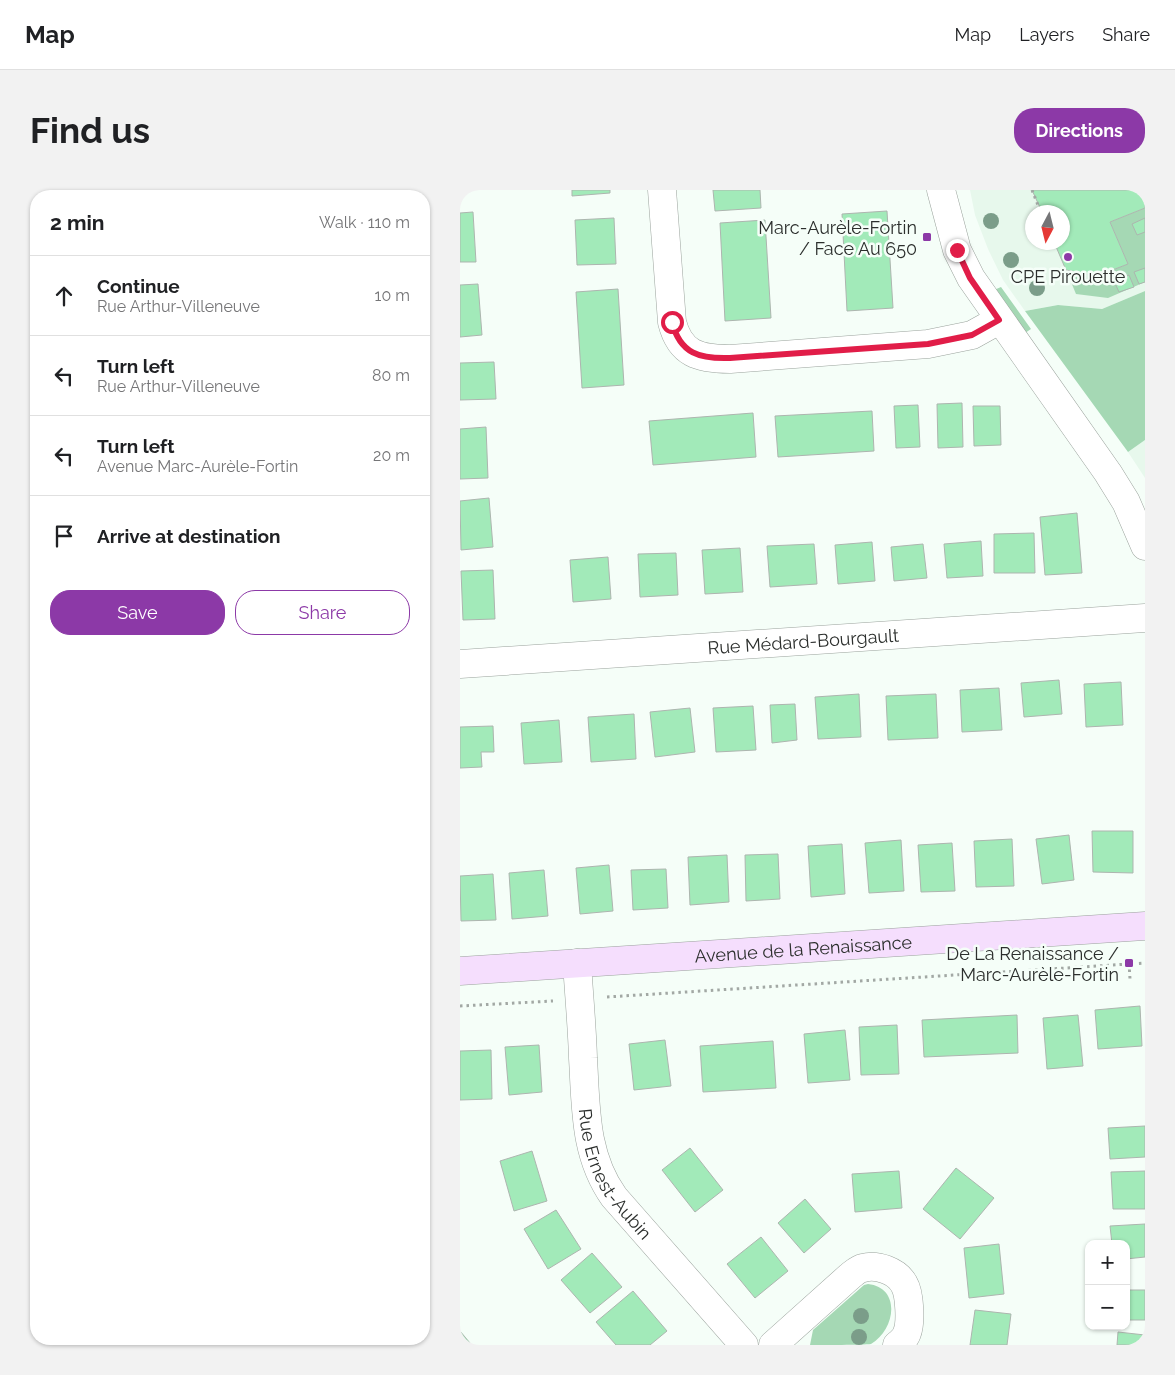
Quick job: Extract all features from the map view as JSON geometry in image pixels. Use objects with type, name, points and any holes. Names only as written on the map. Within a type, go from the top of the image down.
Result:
[{"type":"street","points":[[662,190],[672,322],[679,342],[694,354],[709,359],[928,344],[972,335],[999,320]]},
{"type":"street","points":[[941,190],[951,232],[970,278],[1108,473],[1129,508],[1145,546]]},
{"type":"street","name":"Rue Médard-Bourgault","points":[[460,664],[1145,618]]},
{"type":"street","name":"Avenue de la Renaissance","points":[[460,971],[1145,926]]},
{"type":"street","name":"Rue Ernest-Aubin","points":[[576,963],[590,1146],[599,1173],[614,1197],[744,1345]]},
{"type":"street","points":[[772,1345],[850,1276],[862,1268],[870,1267],[877,1267],[893,1273],[904,1284],[907,1292],[908,1326],[903,1339],[897,1345]]},
{"type":"path","points":[[1032,190],[1038,205]]},
{"type":"path","points":[[1129,963],[1130,979]]},
{"type":"path","name":"Avenue de la Renaissance","points":[[610,997],[1145,963]]},
{"type":"path","points":[[460,1006],[547,1001]]},
{"type":"shaded area","name":"CPE Pirouette","points":[[970,190],[1145,190],[1145,291],[1102,309],[1058,305],[1025,311],[1003,280],[988,249],[975,215]]},
{"type":"shaded area","points":[[1145,440],[1145,478],[1128,452]]},
{"type":"green space","points":[[1145,208],[1145,282],[1108,298],[1076,294],[1066,270],[1097,276],[1128,264],[1110,222]]},
{"type":"green space","points":[[1001,287],[1031,329],[1025,333],[994,290]]},
{"type":"green space","points":[[1145,291],[1145,440],[1128,452],[1025,311],[1058,305],[1102,309]]},
{"type":"green space","points":[[868,1284],[879,1287],[886,1293],[890,1301],[890,1320],[879,1338],[871,1344],[810,1345],[813,1330],[864,1285]]},
{"type":"building","points":[[572,190],[610,190],[610,193],[572,196]]},
{"type":"building","points":[[713,190],[760,190],[761,208],[715,211]]},
{"type":"building","points":[[1032,190],[1145,190],[1145,208],[1110,222],[1128,264],[1097,276],[1066,270],[1057,250],[1070,250],[1070,205],[1039,205]]},
{"type":"building","points":[[887,211],[893,308],[847,311],[842,214]]},
{"type":"building","points":[[473,212],[476,262],[460,262],[460,213]]},
{"type":"building","points":[[614,218],[616,264],[577,265],[575,220]]},
{"type":"building","points":[[1145,218],[1145,232],[1137,235],[1132,224]]},
{"type":"building","points":[[765,220],[771,318],[725,321],[720,223]]},
{"type":"building","points":[[1145,268],[1145,282],[1139,284],[1134,272]]},
{"type":"building","points":[[1129,275],[1134,287],[1119,292],[1114,281]]},
{"type":"building","points":[[478,284],[482,335],[460,337],[460,285]]},
{"type":"building","points":[[618,289],[624,385],[582,388],[576,292]]},
{"type":"building","points":[[494,362],[496,399],[460,400],[460,363]]},
{"type":"building","points":[[962,403],[963,447],[938,448],[937,404]]},
{"type":"building","points":[[918,405],[920,447],[896,448],[894,406]]},
{"type":"building","points":[[973,406],[1000,406],[1001,445],[974,446]]},
{"type":"building","points":[[872,411],[874,451],[778,457],[775,416]]},
{"type":"building","points":[[753,413],[756,457],[653,465],[649,421]]},
{"type":"building","points":[[486,427],[488,478],[460,479],[460,429]]},
{"type":"building","points":[[489,498],[493,547],[461,550],[460,501]]},
{"type":"building","points":[[1077,513],[1082,573],[1045,575],[1040,517]]},
{"type":"building","points":[[1034,533],[1035,573],[994,573],[994,534]]},
{"type":"building","points":[[981,541],[983,576],[947,578],[944,544]]},
{"type":"building","points":[[872,542],[875,581],[838,584],[835,545]]},
{"type":"building","points":[[814,544],[817,584],[770,587],[767,546]]},
{"type":"building","points":[[923,544],[927,578],[894,581],[891,547]]},
{"type":"building","points":[[740,548],[743,592],[705,594],[702,550]]},
{"type":"building","points":[[676,553],[678,595],[640,597],[638,554]]},
{"type":"building","points":[[608,557],[611,599],[573,602],[570,560]]},
{"type":"building","points":[[493,570],[495,619],[463,620],[461,571]]},
{"type":"building","points":[[1059,680],[1062,714],[1024,717],[1021,683]]},
{"type":"building","points":[[1121,682],[1123,725],[1086,727],[1084,684]]},
{"type":"building","points":[[999,688],[1002,730],[962,732],[960,690]]},
{"type":"building","points":[[859,694],[861,737],[818,739],[815,697]]},
{"type":"building","points":[[936,694],[938,738],[888,740],[886,696]]},
{"type":"building","points":[[795,704],[797,740],[772,743],[770,705]]},
{"type":"building","points":[[753,706],[756,750],[716,752],[713,708]]},
{"type":"building","points":[[690,708],[695,752],[655,757],[650,712]]},
{"type":"building","points":[[634,714],[636,759],[591,762],[588,717]]},
{"type":"building","points":[[559,720],[562,762],[524,764],[521,723]]},
{"type":"building","points":[[493,726],[494,752],[481,752],[482,767],[460,768],[460,727]]},
{"type":"building","points":[[1092,831],[1133,831],[1133,873],[1093,872]]},
{"type":"building","points":[[1069,835],[1074,880],[1042,884],[1036,839]]},
{"type":"building","points":[[1012,839],[1014,886],[976,887],[974,841]]},
{"type":"building","points":[[901,840],[904,891],[869,893],[865,843]]},
{"type":"building","points":[[952,843],[955,891],[921,892],[918,845]]},
{"type":"building","points":[[842,844],[845,894],[811,897],[808,846]]},
{"type":"building","points":[[778,854],[780,899],[746,901],[745,855]]},
{"type":"building","points":[[727,855],[729,902],[690,905],[688,857]]},
{"type":"building","points":[[609,865],[613,911],[580,914],[576,868]]},
{"type":"building","points":[[666,869],[668,908],[633,910],[631,870]]},
{"type":"building","points":[[544,870],[548,916],[512,919],[509,873]]},
{"type":"building","points":[[493,874],[496,920],[461,921],[460,876]]},
{"type":"building","points":[[1140,1006],[1142,1046],[1098,1049],[1095,1010]]},
{"type":"building","points":[[1017,1015],[1018,1053],[924,1057],[922,1020]]},
{"type":"building","points":[[1078,1015],[1083,1066],[1047,1069],[1043,1018]]},
{"type":"building","points":[[897,1025],[899,1074],[861,1075],[859,1027]]},
{"type":"building","points":[[845,1030],[850,1080],[808,1083],[804,1034]]},
{"type":"building","points":[[665,1040],[671,1086],[634,1090],[629,1044]]},
{"type":"building","points":[[773,1041],[776,1088],[703,1092],[700,1046]]},
{"type":"building","points":[[539,1045],[542,1092],[509,1095],[505,1047]]},
{"type":"building","points":[[491,1050],[492,1099],[460,1100],[460,1051]]},
{"type":"building","points":[[1145,1126],[1145,1157],[1110,1159],[1108,1128]]},
{"type":"building","points":[[690,1148],[723,1190],[695,1212],[662,1170]]},
{"type":"building","points":[[532,1151],[547,1201],[514,1211],[500,1161]]},
{"type":"building","points":[[956,1168],[994,1198],[960,1239],[923,1209]]},
{"type":"building","points":[[899,1171],[902,1208],[855,1212],[852,1174]]},
{"type":"building","points":[[1145,1171],[1145,1209],[1113,1209],[1111,1172]]},
{"type":"building","points":[[805,1199],[831,1229],[804,1253],[778,1223]]},
{"type":"building","points":[[556,1210],[581,1249],[548,1269],[524,1229]]},
{"type":"building","points":[[1145,1224],[1145,1257],[1130,1259],[1130,1240],[1112,1240],[1110,1226]]},
{"type":"building","points":[[761,1237],[788,1271],[755,1298],[727,1264]]},
{"type":"building","points":[[999,1244],[1004,1294],[969,1298],[964,1248]]},
{"type":"building","points":[[592,1253],[622,1287],[590,1313],[561,1280]]},
{"type":"building","points":[[1130,1290],[1145,1290],[1145,1320],[1130,1320]]},
{"type":"building","points":[[633,1291],[667,1331],[650,1345],[616,1345],[596,1322]]},
{"type":"building","points":[[975,1310],[1011,1314],[1007,1345],[970,1345]]},
{"type":"building","points":[[460,1331],[470,1343],[468,1345],[460,1345]]},
{"type":"building","points":[[1118,1332],[1145,1335],[1145,1345],[1117,1345]]},
{"type":"place","name":"Marc-Aurèle-Fortin / Face Au 650","points":[[927,237]]},
{"type":"place","name":"CPE Pirouette","points":[[1068,257]]},
{"type":"place","name":"De La Renaissance / Marc-Aurèle-Fortin","points":[[1129,963]]},
{"type":"route","points":[[672,322],[679,342],[694,354],[709,359],[928,344],[972,335],[999,320],[970,278],[957,250]]}]
